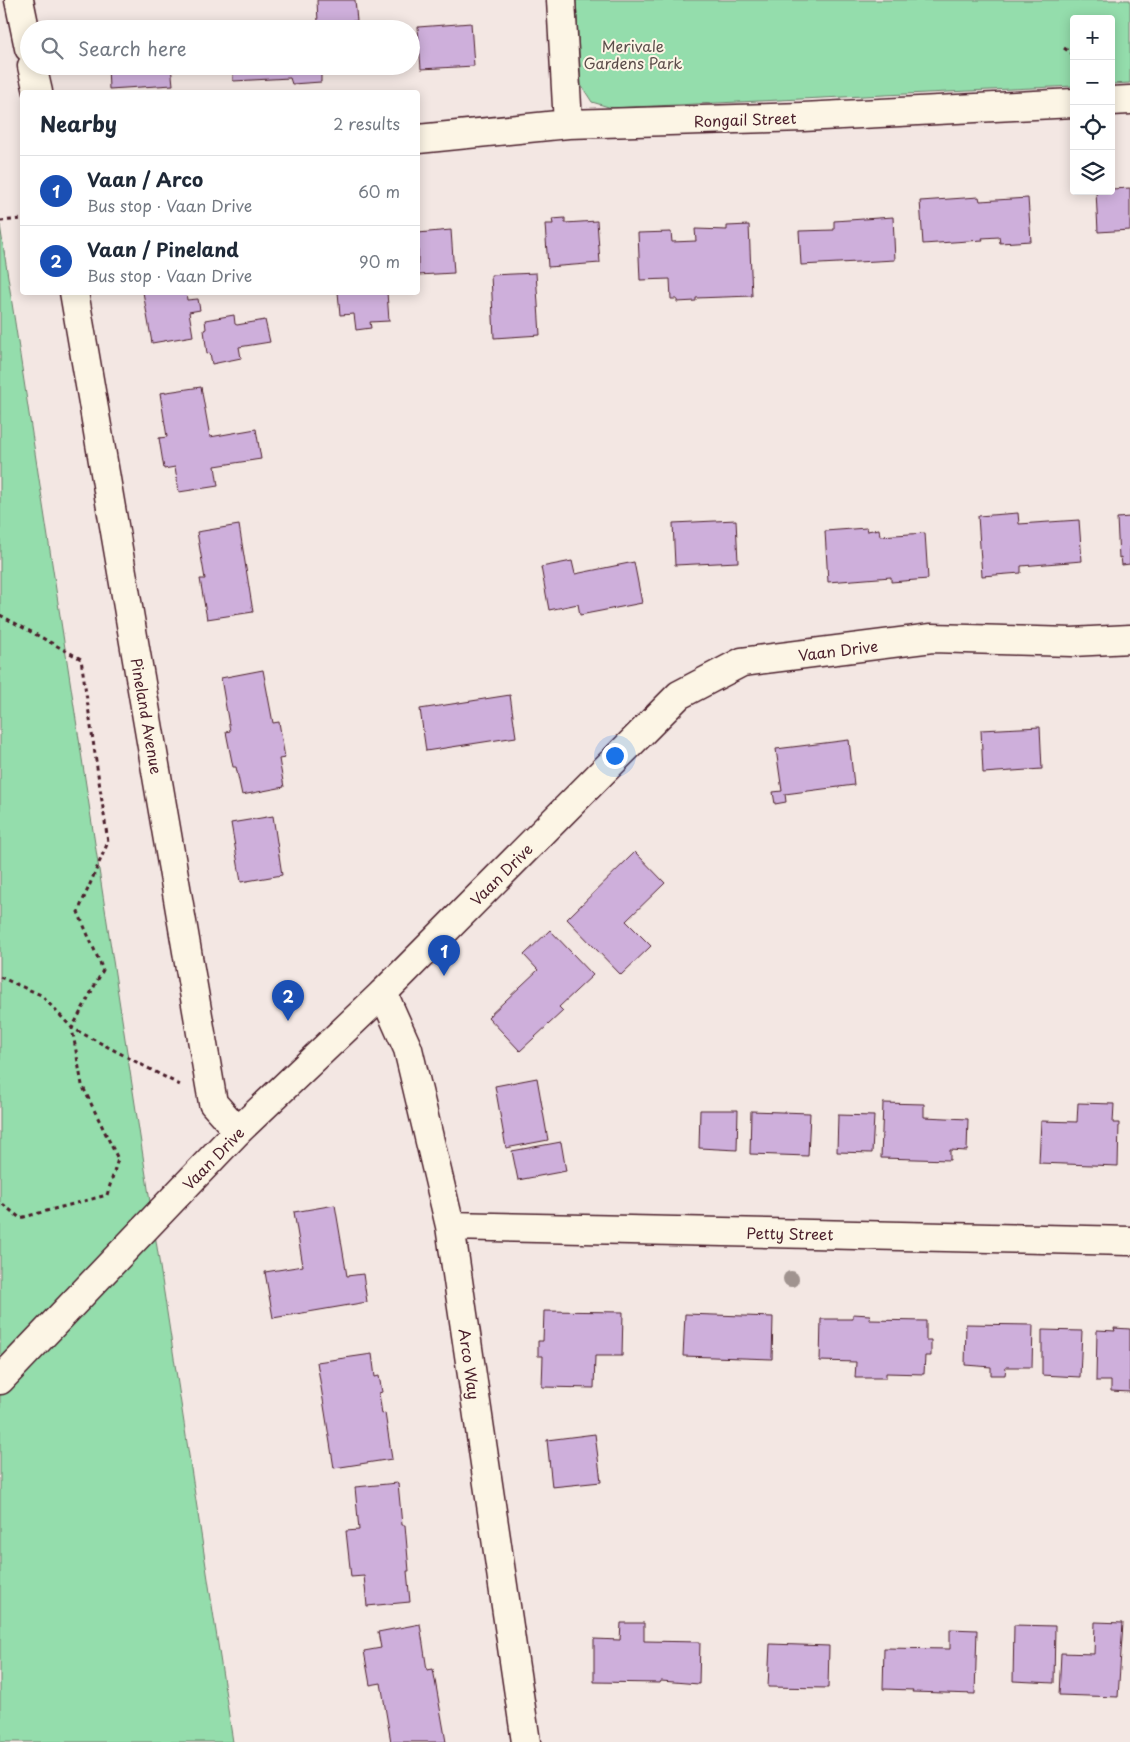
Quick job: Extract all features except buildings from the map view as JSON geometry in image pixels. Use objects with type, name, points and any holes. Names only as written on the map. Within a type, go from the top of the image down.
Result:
[{"type":"street","points":[[19,0],[23,20]]},
{"type":"street","points":[[561,0],[568,124]]},
{"type":"street","points":[[34,75],[38,90]]},
{"type":"street","points":[[1115,101],[1130,100]]},
{"type":"street","name":"Rongail Street","points":[[420,139],[568,124],[803,117],[1070,103]]},
{"type":"street","name":"Pineland Avenue","points":[[75,295],[213,1103]]},
{"type":"street","name":"Vaan Drive","points":[[0,1380],[238,1131],[383,993],[679,695],[742,662],[932,638],[1072,642],[1130,639]]},
{"type":"street","name":"Arco Way","points":[[383,993],[408,1049],[450,1226],[526,1742]]},
{"type":"street","points":[[213,1103],[238,1131]]},
{"type":"street","name":"Petty Street","points":[[450,1226],[1130,1241]]},
{"type":"path","points":[[1064,48],[1070,52]]},
{"type":"path","points":[[0,221],[20,218]]},
{"type":"path","points":[[0,615],[81,659],[108,842],[78,912],[103,970],[72,1028],[82,1085],[118,1160],[107,1195],[20,1218],[0,1202]]},
{"type":"path","points":[[0,977],[41,995],[72,1028],[213,1103]]},
{"type":"green space","name":"Merivale Gardens Park","points":[[576,0],[1130,0],[1130,83],[1115,84],[1115,15],[1070,15],[1070,86],[612,108],[592,102],[581,85]]},
{"type":"green space","points":[[0,225],[233,1742],[0,1742]]},
{"type":"place","name":"Vaan / Arco","points":[[444,976]]},
{"type":"place","name":"Vaan / Pineland","points":[[288,1021]]}]
